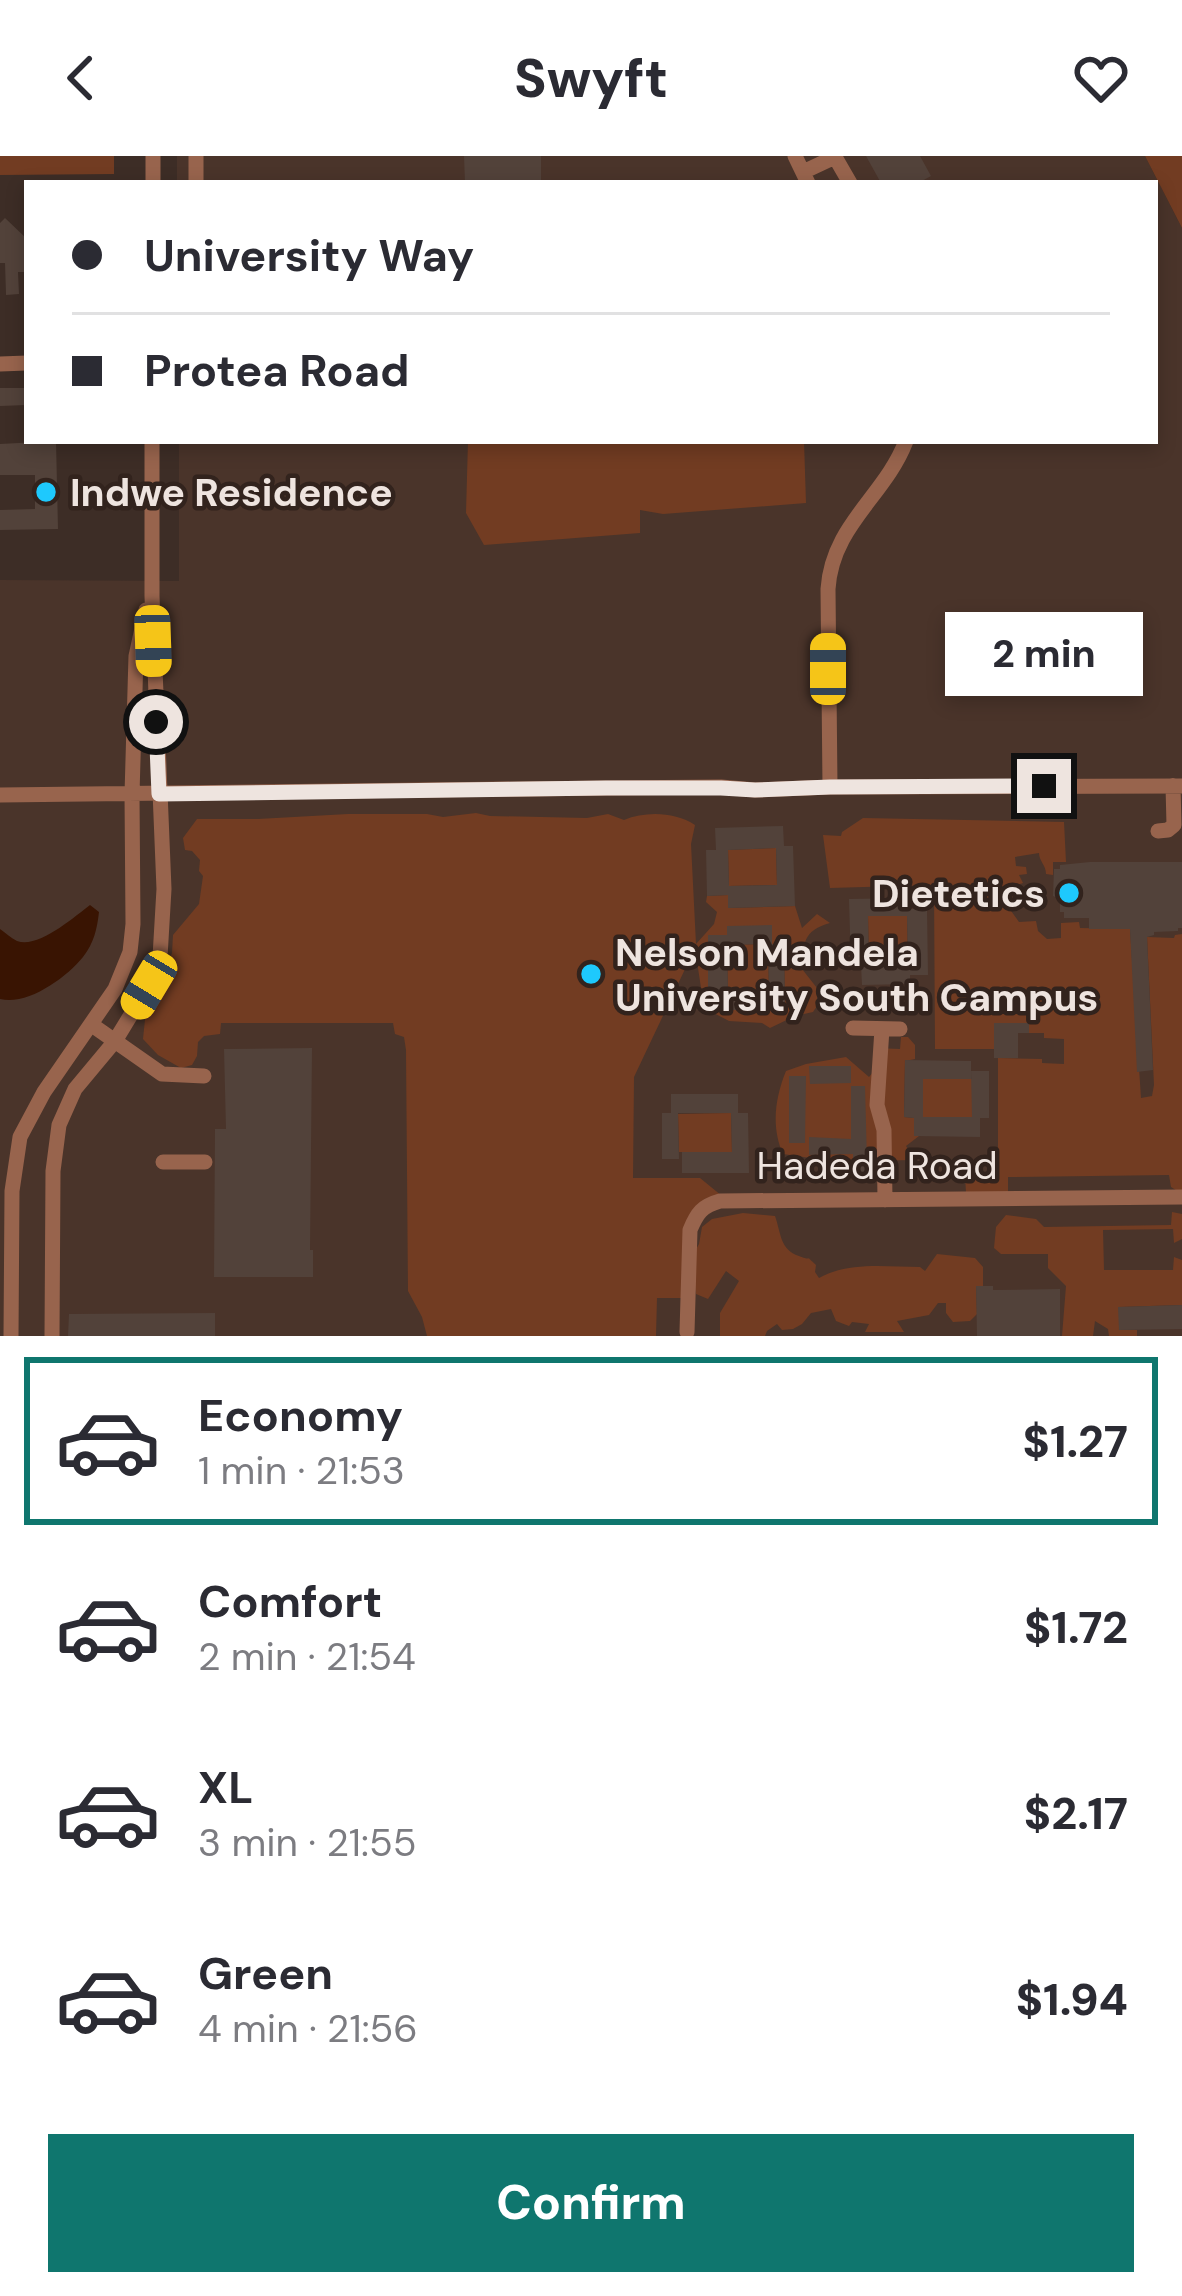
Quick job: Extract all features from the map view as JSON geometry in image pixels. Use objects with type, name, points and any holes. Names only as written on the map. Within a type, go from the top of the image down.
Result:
[{"type":"lane","points":[[802,170],[835,158],[848,180]]},
{"type":"lane","points":[[52,1336],[53,1171],[59,1125],[75,1089],[116,1041],[160,957],[164,889],[152,596],[152,444]]},
{"type":"lane","points":[[830,787],[828,589],[832,563],[842,537],[904,444]]},
{"type":"lane","points":[[11,1336],[12,1191],[20,1137],[44,1092],[115,989],[130,952],[136,656],[152,596]]},
{"type":"lane","points":[[0,795],[1177,786],[1174,825],[1158,831]]},
{"type":"lane","points":[[92,1025],[162,1074],[204,1076]]},
{"type":"lane","points":[[853,1028],[900,1029]]},
{"type":"lane","points":[[882,1029],[877,1105],[884,1130],[885,1200]]},
{"type":"lane","points":[[163,1162],[205,1162]]},
{"type":"lane","name":"Hadeda Road","points":[[687,1332],[690,1229],[706,1205],[734,1198],[1182,1197]]},
{"type":"shaded area","points":[[0,156],[114,156],[114,174],[0,175]]},
{"type":"shaded area","name":"Nelson Mandela University South Campus","points":[[177,156],[1145,156],[1157,180],[177,180]]},
{"type":"shaded area","points":[[1145,156],[1182,156],[1182,228],[1158,180]]},
{"type":"shaded area","name":"Nelson Mandela University South Campus","points":[[1158,181],[1182,228],[1182,1336],[0,1336],[0,580],[179,581],[179,444],[1158,444]]},
{"type":"shaded area","points":[[468,444],[804,444],[806,503],[663,514],[640,510],[640,533],[484,545],[466,513]]},
{"type":"shaded area","points":[[476,813],[587,818],[608,814],[624,820],[651,814],[679,817],[695,825],[691,844],[696,944],[714,924],[717,912],[706,902],[707,896],[728,895],[729,908],[795,906],[802,928],[817,914],[830,923],[809,934],[803,952],[802,969],[817,988],[817,1006],[813,1012],[770,1028],[729,1021],[704,1008],[695,948],[634,1077],[633,1178],[700,1178],[722,1196],[704,1199],[682,1298],[657,1298],[656,1336],[427,1336],[408,1291],[406,1050],[404,1037],[395,1034],[393,1023],[221,1023],[220,1034],[204,1036],[192,1065],[181,1068],[158,1055],[143,1039],[146,1010],[172,953],[173,935],[199,904],[200,860],[185,850],[183,838],[197,819],[348,814],[443,817]],"holes":[[[728,926],[771,926],[772,944],[784,944],[785,1010],[727,1010],[727,1000],[709,1001],[708,935],[727,935]]]},
{"type":"shaded area","points":[[863,818],[1064,822],[1066,862],[1053,862],[1053,875],[1046,874],[1039,853],[1015,857],[1016,866],[1026,867],[1027,874],[1019,875],[1023,883],[1008,888],[1013,896],[1006,904],[1019,922],[1036,921],[1047,939],[1061,938],[1061,923],[1130,929],[1141,1098],[1152,1096],[1154,1085],[1147,937],[1182,934],[1182,1194],[1171,1187],[1169,1175],[1008,1177],[1008,1193],[966,1193],[965,1175],[924,1175],[998,1172],[998,1058],[1064,1064],[1064,1039],[1029,1033],[1029,1023],[995,1023],[994,1049],[935,1049],[934,885],[830,888],[823,835],[841,836]]},
{"type":"shaded area","points":[[776,848],[777,885],[729,886],[728,850]]},
{"type":"shaded area","points":[[90,905],[99,912],[96,930],[76,965],[34,994],[0,999],[0,929],[17,941],[35,940]]},
{"type":"shaded area","points":[[868,916],[907,916],[908,964],[869,965]]},
{"type":"shaded area","points":[[768,944],[769,992],[728,993],[727,945]]},
{"type":"shaded area","points":[[901,1037],[915,1045],[915,1059],[905,1061],[904,1117],[914,1118],[914,1135],[919,1136],[906,1146],[915,1160],[854,1161],[853,1172],[825,1171],[817,1159],[783,1154],[776,1113],[786,1071],[846,1057],[869,1077],[874,1071],[874,1048],[900,1049]]},
{"type":"shaded area","points":[[923,1079],[972,1079],[972,1117],[923,1117]]},
{"type":"shaded area","points":[[731,1113],[732,1152],[679,1152],[678,1114]]},
{"type":"shaded area","points":[[1172,1212],[1182,1214],[1182,1239],[1174,1243],[1173,1229],[1103,1230],[1104,1270],[1173,1270],[1174,1257],[1182,1260],[1182,1305],[1119,1307],[1119,1330],[1137,1330],[1137,1336],[1109,1336],[1108,1329],[1095,1321],[1093,1336],[1062,1336],[1066,1286],[1048,1268],[1048,1254],[1001,1254],[994,1248],[996,1227],[1006,1215],[1036,1219],[1044,1227],[1171,1225]]},
{"type":"shaded area","points":[[743,1213],[775,1216],[785,1245],[810,1259],[819,1278],[868,1266],[925,1271],[937,1254],[975,1258],[983,1267],[983,1286],[976,1287],[977,1314],[970,1321],[953,1322],[946,1303],[938,1303],[929,1315],[897,1321],[904,1332],[865,1332],[869,1324],[852,1322],[849,1326],[836,1321],[831,1309],[811,1313],[793,1329],[782,1330],[777,1324],[765,1336],[720,1336],[720,1313],[739,1281],[726,1271],[708,1299],[696,1294],[691,1258],[702,1227],[712,1219]]},
{"type":"building","points":[[464,156],[541,156],[541,180],[465,180]]},
{"type":"building","points":[[866,156],[920,156],[931,176],[924,180],[879,180]]},
{"type":"building","points":[[5,218],[24,236],[19,294],[6,295],[0,223]]},
{"type":"building","name":"Indwe Residence","points":[[0,388],[24,388],[24,405],[0,406]]},
{"type":"building","name":"Indwe Residence","points":[[0,444],[56,444],[58,529],[0,530],[0,510],[35,509],[35,475],[0,475]]},
{"type":"building","points":[[783,826],[784,846],[793,846],[795,906],[728,908],[728,895],[707,896],[706,850],[716,850],[715,828]],"holes":[[[776,848],[777,885],[729,886],[728,850]]]},
{"type":"building","points":[[1090,862],[1182,862],[1182,928],[1147,937],[1153,1070],[1137,1072],[1130,929],[1089,929],[1089,918],[1064,918],[1060,899],[1053,896],[1054,869]]},
{"type":"building","points":[[910,898],[910,909],[927,909],[928,975],[910,975],[910,984],[862,985],[861,965],[851,965],[849,899]],"holes":[[[868,916],[907,916],[908,964],[869,965]]]},
{"type":"building","points":[[772,925],[772,944],[784,944],[785,1010],[727,1010],[727,1000],[708,1001],[708,935],[727,935],[727,926]],"holes":[[[768,944],[769,992],[728,993],[727,945]]]},
{"type":"building","points":[[994,1023],[1029,1023],[1029,1033],[1018,1033],[1018,1058],[994,1058]]},
{"type":"building","points":[[312,1048],[313,1277],[214,1277],[215,1129],[226,1129],[224,1049]]},
{"type":"building","points":[[905,1060],[971,1061],[971,1071],[989,1071],[989,1118],[980,1118],[980,1137],[914,1136],[914,1118],[904,1117]],"holes":[[[971,1071],[972,1117],[923,1117],[923,1079],[971,1079]]]},
{"type":"building","points":[[809,1066],[851,1066],[851,1083],[810,1084]]},
{"type":"building","points":[[789,1076],[806,1076],[805,1143],[789,1143]]},
{"type":"building","points":[[851,1086],[865,1086],[867,1161],[872,1161],[873,1172],[853,1172],[853,1154],[809,1155],[809,1137],[851,1139]]},
{"type":"building","points":[[671,1094],[738,1094],[738,1113],[678,1113],[679,1159],[662,1159],[662,1113],[671,1113]]},
{"type":"building","points":[[731,1113],[748,1113],[749,1173],[682,1173],[682,1152],[732,1152]]},
{"type":"building","points":[[976,1286],[1060,1289],[1060,1336],[977,1336]]},
{"type":"building","points":[[1182,1305],[1182,1329],[1119,1330],[1118,1307]]},
{"type":"building","points":[[215,1313],[215,1336],[68,1336],[69,1314]]},
{"type":"place","name":"Indwe Residence","points":[[46,492]]},
{"type":"place","name":"Dietetics","points":[[1069,893]]},
{"type":"place","name":"Nelson Mandela University South Campus","points":[[591,974]]},
{"type":"route","points":[[156,722],[159,794],[1044,786]]}]
